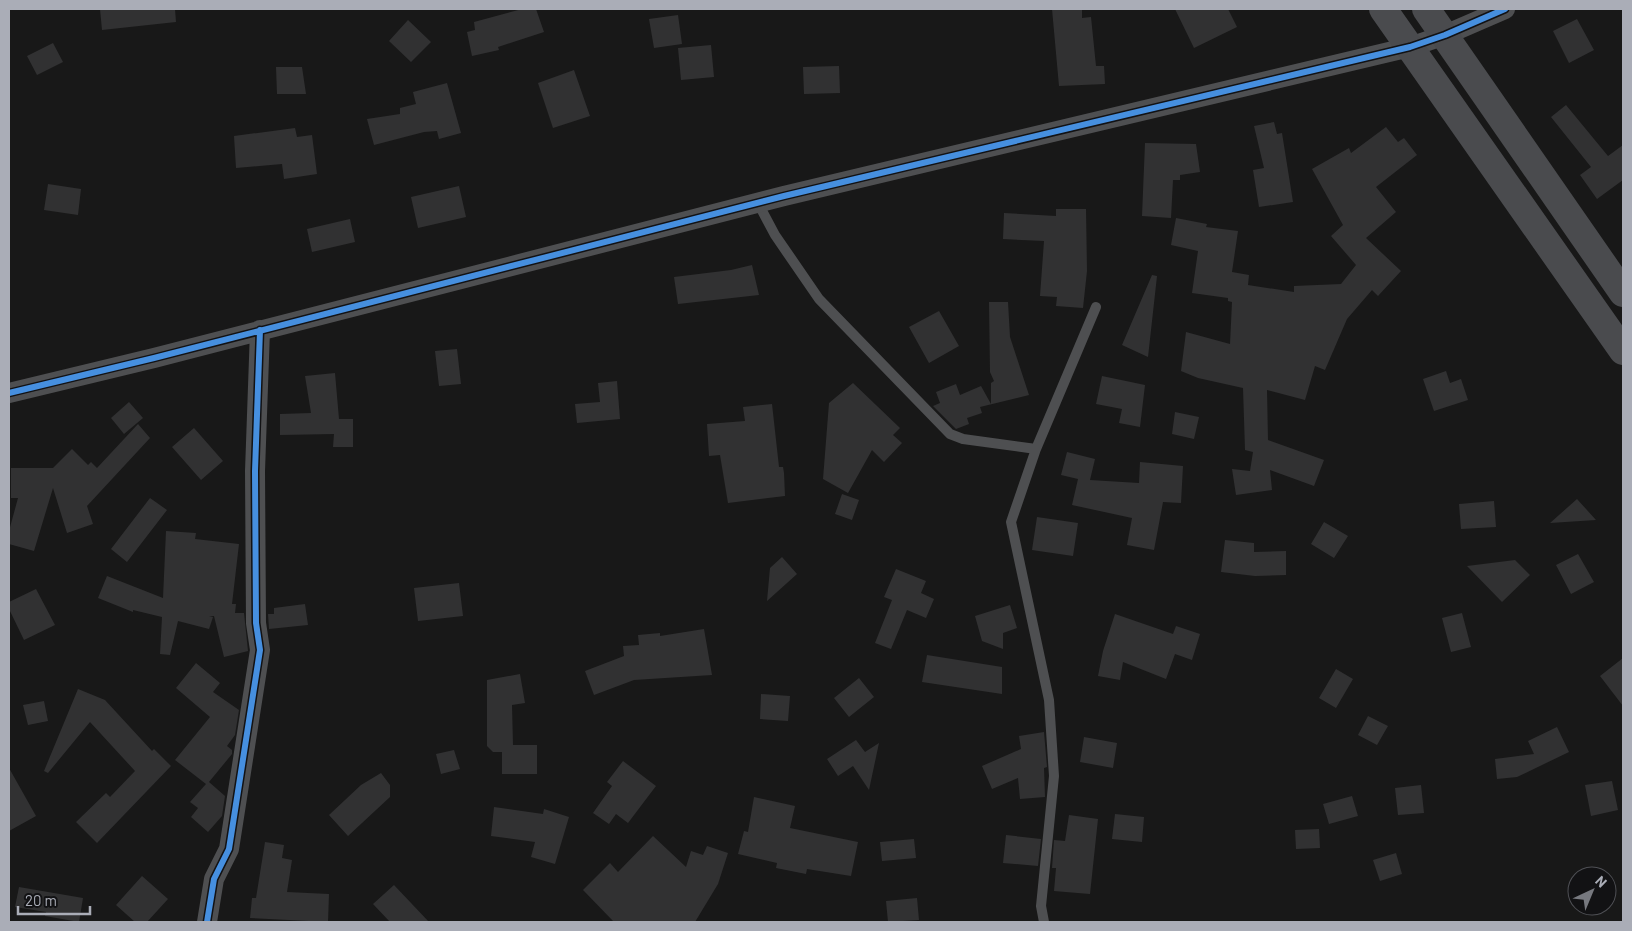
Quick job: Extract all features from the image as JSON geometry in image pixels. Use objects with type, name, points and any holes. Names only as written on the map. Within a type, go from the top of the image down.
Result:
[{"type":"highway","points":[[1383,9],[1623,351]]},
{"type":"highway","points":[[1426,9],[1623,293]]},
{"type":"street","points":[[9,393],[758,203],[1410,46],[1445,35],[1505,9]]},
{"type":"street","points":[[208,922],[214,878],[229,849],[260,650],[256,623],[255,471],[260,330]]},
{"type":"lane","points":[[758,203],[775,235],[819,299],[950,434],[963,439],[1036,449]]},
{"type":"lane","points":[[1044,922],[1041,906],[1054,776],[1049,700],[1011,522],[1036,449],[1096,307]]},
{"type":"building","points":[[100,9],[175,9],[176,22],[102,30]]},
{"type":"building","points":[[522,9],[536,9],[544,32],[498,47],[499,50],[472,56],[467,32],[475,30],[474,22]]},
{"type":"building","points":[[1052,9],[1082,9],[1082,18],[1091,17],[1096,66],[1104,66],[1105,84],[1059,86]]},
{"type":"building","points":[[1175,9],[1228,9],[1237,27],[1194,48]]},
{"type":"building","points":[[678,15],[682,44],[654,48],[649,19]]},
{"type":"building","points":[[1577,19],[1594,50],[1569,63],[1553,31]]},
{"type":"building","points":[[408,20],[431,42],[411,62],[389,41]]},
{"type":"building","points":[[53,43],[63,62],[37,75],[27,56]]},
{"type":"building","points":[[711,45],[714,77],[681,80],[678,48]]},
{"type":"building","points":[[839,66],[840,93],[804,94],[803,67]]},
{"type":"building","points":[[276,67],[302,67],[306,94],[277,94]]},
{"type":"building","points":[[574,70],[590,116],[553,128],[538,83]]},
{"type":"building","points":[[447,83],[461,133],[439,139],[437,131],[424,132],[374,145],[367,119],[400,114],[400,108],[416,104],[413,92]]},
{"type":"building","points":[[1566,105],[1608,156],[1623,145],[1623,180],[1597,199],[1580,175],[1591,167],[1551,117]]},
{"type":"building","points":[[1274,122],[1277,134],[1282,133],[1293,202],[1259,207],[1253,170],[1264,168],[1254,126]]},
{"type":"building","points":[[1386,127],[1398,142],[1404,138],[1417,155],[1376,187],[1396,212],[1366,238],[1401,271],[1378,296],[1372,290],[1347,319],[1325,370],[1315,366],[1305,400],[1267,390],[1268,440],[1324,460],[1314,486],[1270,470],[1272,490],[1236,495],[1232,469],[1250,471],[1253,452],[1245,450],[1243,388],[1198,378],[1181,371],[1186,332],[1230,344],[1232,302],[1228,301],[1228,298],[1192,293],[1198,251],[1171,245],[1176,218],[1207,224],[1206,227],[1238,231],[1232,272],[1249,275],[1248,285],[1294,292],[1294,286],[1341,284],[1356,265],[1331,236],[1343,225],[1312,169],[1349,148],[1351,153]]},
{"type":"building","points":[[295,128],[297,137],[312,135],[317,174],[284,179],[282,164],[236,168],[234,136]]},
{"type":"building","points":[[1145,143],[1196,144],[1200,172],[1180,175],[1180,180],[1173,180],[1171,218],[1142,216]]},
{"type":"building","points":[[48,184],[81,189],[78,215],[44,210]]},
{"type":"building","points":[[459,186],[466,217],[418,228],[411,197]]},
{"type":"building","points":[[1056,209],[1086,209],[1087,271],[1083,308],[1056,306],[1057,297],[1040,296],[1044,241],[1003,239],[1004,213],[1056,216]]},
{"type":"building","points":[[350,219],[355,242],[312,252],[307,229]]},
{"type":"building","points":[[752,265],[759,295],[678,304],[674,277],[731,270]]},
{"type":"building","points":[[1152,275],[1157,276],[1148,357],[1122,345]]},
{"type":"building","points":[[989,302],[1008,302],[1010,337],[1029,395],[980,407],[982,413],[967,418],[969,424],[956,429],[933,406],[940,403],[936,392],[956,384],[960,395],[981,386],[991,404],[991,383],[994,381],[990,372]]},
{"type":"building","points":[[939,311],[959,346],[929,363],[909,327]]},
{"type":"building","points":[[457,349],[461,384],[439,386],[435,351]]},
{"type":"building","points":[[1446,371],[1450,383],[1461,379],[1468,400],[1434,411],[1423,379]]},
{"type":"building","points":[[335,373],[339,419],[353,419],[353,447],[333,447],[334,434],[280,435],[280,414],[311,413],[305,376]]},
{"type":"building","points":[[1102,376],[1145,385],[1140,427],[1119,423],[1122,409],[1096,404]]},
{"type":"building","points":[[617,381],[620,419],[577,423],[575,404],[600,402],[598,383]]},
{"type":"building","points":[[853,383],[900,428],[893,435],[902,443],[884,462],[872,450],[848,493],[823,479],[829,403]]},
{"type":"building","points":[[129,402],[143,418],[124,434],[111,418]]},
{"type":"building","points":[[772,404],[779,467],[783,467],[784,473],[785,496],[728,503],[720,455],[709,456],[707,424],[745,421],[743,407]]},
{"type":"building","points":[[1175,412],[1199,417],[1194,439],[1172,434]]},
{"type":"building","points":[[138,424],[150,438],[87,506],[93,524],[67,533],[53,488],[34,551],[9,544],[9,531],[18,498],[11,498],[11,468],[53,468],[72,449],[88,465],[91,462],[97,468]]},
{"type":"building","points":[[194,428],[223,461],[201,480],[172,447]]},
{"type":"building","points":[[1067,452],[1095,459],[1090,480],[1139,483],[1140,462],[1183,466],[1181,503],[1163,502],[1154,550],[1127,545],[1132,518],[1072,505],[1078,479],[1061,475]]},
{"type":"building","points":[[842,494],[859,500],[852,520],[835,514]]},
{"type":"building","points":[[150,498],[167,510],[127,562],[111,549]]},
{"type":"building","points":[[1577,499],[1596,520],[1550,523]]},
{"type":"building","points":[[1494,501],[1496,527],[1461,529],[1459,504]]},
{"type":"building","points":[[1037,517],[1078,523],[1073,556],[1032,550]]},
{"type":"building","points":[[1324,522],[1348,536],[1334,558],[1311,544]]},
{"type":"building","points":[[166,531],[196,533],[195,539],[239,544],[232,604],[236,604],[235,613],[244,613],[248,651],[224,657],[214,616],[209,616],[213,617],[209,629],[178,621],[170,655],[160,654],[162,617],[133,610],[133,612],[98,598],[107,576],[163,598]]},
{"type":"building","points":[[1225,540],[1254,543],[1254,552],[1286,551],[1286,575],[1255,576],[1221,572]]},
{"type":"building","points":[[1578,554],[1594,582],[1571,594],[1556,565]]},
{"type":"building","points":[[782,557],[797,574],[767,601],[770,568]]},
{"type":"building","points":[[1515,560],[1530,575],[1502,602],[1467,566]]},
{"type":"building","points":[[896,569],[926,581],[921,593],[934,599],[926,618],[907,610],[891,649],[875,643],[892,600],[884,597]]},
{"type":"building","points":[[459,583],[463,616],[418,621],[414,588]]},
{"type":"building","points":[[36,589],[55,625],[24,640],[9,609],[9,602]]},
{"type":"building","points":[[305,604],[308,625],[269,629],[268,614],[274,614],[274,608]]},
{"type":"building","points":[[1010,605],[1017,628],[1003,633],[1003,649],[982,641],[975,616]]},
{"type":"building","points":[[1462,613],[1471,647],[1451,652],[1442,618]]},
{"type":"building","points":[[1115,614],[1173,634],[1176,626],[1200,634],[1192,660],[1175,654],[1166,679],[1123,662],[1120,680],[1098,676],[1103,651]]},
{"type":"building","points":[[704,629],[712,675],[634,680],[594,695],[585,671],[624,656],[623,646],[639,645],[638,635],[660,633],[660,636]]},
{"type":"building","points":[[927,655],[1002,667],[1002,694],[922,682]]},
{"type":"building","points":[[1623,658],[1623,706],[1600,676]]},
{"type":"building","points":[[196,663],[220,683],[213,692],[239,710],[235,735],[227,746],[232,750],[232,754],[209,782],[225,796],[222,816],[208,832],[191,817],[198,808],[190,802],[206,784],[175,760],[210,717],[176,688]]},
{"type":"building","points":[[1336,669],[1353,679],[1336,708],[1319,698]]},
{"type":"building","points":[[520,674],[525,703],[512,705],[513,745],[537,745],[537,774],[502,774],[502,752],[493,752],[487,746],[487,680]]},
{"type":"building","points":[[859,678],[874,697],[849,717],[834,698]]},
{"type":"building","points":[[78,689],[105,700],[152,751],[154,749],[171,766],[97,843],[76,822],[106,793],[110,797],[135,771],[90,722],[48,773],[44,771]]},
{"type":"building","points":[[761,694],[790,696],[788,721],[760,719]]},
{"type":"building","points":[[44,701],[48,721],[28,725],[23,705]]},
{"type":"building","points":[[1368,716],[1388,726],[1377,745],[1358,735]]},
{"type":"building","points":[[1557,727],[1569,752],[1517,777],[1497,779],[1495,759],[1534,754],[1528,741]]},
{"type":"building","points":[[1044,732],[1047,767],[1044,768],[1045,797],[1020,799],[1018,778],[992,789],[982,766],[1021,749],[1019,736]]},
{"type":"building","points":[[1084,737],[1117,743],[1113,768],[1080,762]]},
{"type":"building","points":[[856,740],[865,752],[879,743],[869,790],[853,766],[838,776],[827,759]]},
{"type":"building","points":[[454,750],[460,769],[441,774],[436,754]]},
{"type":"building","points":[[623,761],[656,786],[628,823],[616,814],[609,824],[593,813],[612,786],[607,782]]},
{"type":"building","points":[[9,768],[36,816],[9,831]]},
{"type":"building","points":[[381,773],[390,785],[390,797],[348,836],[329,815],[361,785]]},
{"type":"building","points":[[1612,781],[1618,810],[1591,816],[1585,785]]},
{"type":"building","points":[[1421,785],[1424,813],[1398,815],[1395,788]]},
{"type":"building","points":[[1352,796],[1358,816],[1329,824],[1323,804]]},
{"type":"building","points":[[754,797],[795,806],[790,828],[858,842],[851,876],[807,869],[806,874],[776,868],[777,863],[738,854],[744,831],[748,832]]},
{"type":"building","points":[[494,807],[543,814],[544,809],[569,817],[555,864],[531,857],[535,842],[491,836]]},
{"type":"building","points":[[1115,814],[1144,817],[1142,842],[1112,839]]},
{"type":"building","points":[[1069,815],[1098,819],[1090,894],[1054,891],[1056,868],[1052,868],[1054,840],[1065,841]]},
{"type":"building","points":[[1319,829],[1320,848],[1296,849],[1295,830]]},
{"type":"building","points":[[1006,835],[1041,839],[1038,866],[1003,863]]},
{"type":"building","points":[[653,836],[686,867],[691,851],[703,855],[707,846],[728,853],[718,884],[695,922],[614,922],[583,890],[610,863],[618,872]]},
{"type":"building","points":[[914,839],[916,858],[882,861],[880,842]]},
{"type":"building","points":[[265,842],[284,845],[282,858],[292,860],[287,892],[329,894],[328,922],[250,918],[252,898],[256,898]]},
{"type":"building","points":[[1396,853],[1402,874],[1380,881],[1373,860]]},
{"type":"building","points":[[142,876],[168,899],[147,922],[135,922],[116,905]]},
{"type":"building","points":[[394,885],[429,922],[390,922],[373,904]]},
{"type":"building","points":[[19,887],[83,898],[79,922],[45,916],[46,912],[15,907]]},
{"type":"building","points":[[917,898],[919,920],[888,922],[886,901]]},
{"type":"cycle path","points":[[9,393],[154,358],[784,196],[1410,47],[1445,35],[1505,9]]},
{"type":"cycle path","points":[[207,922],[214,879],[229,849],[260,650],[256,623],[255,471],[260,330]]}]
